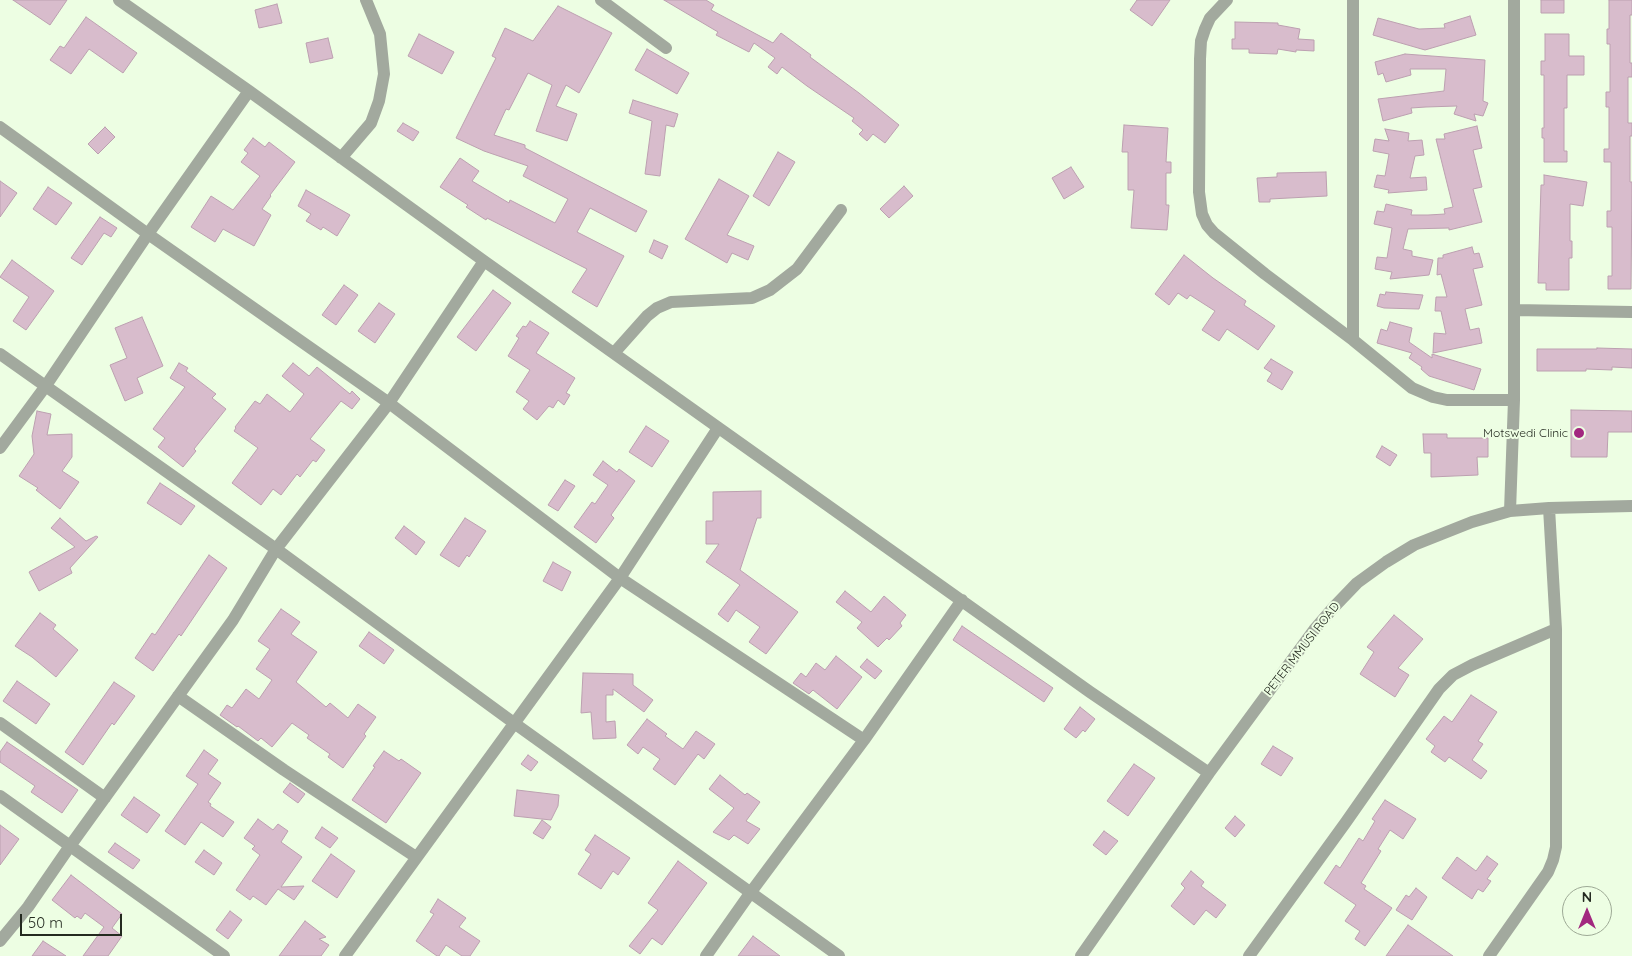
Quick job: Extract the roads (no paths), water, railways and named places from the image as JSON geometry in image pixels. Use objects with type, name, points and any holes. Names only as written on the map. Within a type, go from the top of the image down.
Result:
[{"type":"street","points":[[119,0],[249,91],[718,428],[1090,692],[1209,774]]},
{"type":"street","points":[[341,158],[371,122],[379,101],[384,74],[380,34],[366,0]]},
{"type":"street","points":[[601,0],[666,48]]},
{"type":"street","points":[[1227,0],[1210,18],[1201,41],[1199,192],[1202,214],[1207,225],[1214,233],[1265,274],[1353,340],[1412,388],[1428,395],[1448,400],[1514,400]]},
{"type":"street","points":[[1353,0],[1353,340]]},
{"type":"street","points":[[1510,511],[1514,400],[1514,0]]},
{"type":"street","points":[[0,448],[45,387],[148,234],[249,91]]},
{"type":"street","points":[[0,127],[148,234],[389,403],[620,578],[864,740]]},
{"type":"street","points":[[614,353],[647,316],[671,302],[752,298],[770,290],[797,269],[841,210]]},
{"type":"street","points":[[0,941],[28,907],[233,620],[276,549],[389,403],[484,261]]},
{"type":"street","points":[[1514,310],[1632,312]]},
{"type":"street","points":[[0,354],[276,549],[514,723],[839,956]]},
{"type":"street","points":[[345,956],[620,578],[718,428]]},
{"type":"street","name":"PETER MMUSI ROAD","points":[[1081,956],[1209,774],[1314,630],[1357,584],[1386,562],[1414,545],[1472,522],[1510,511],[1632,506]]},
{"type":"street","points":[[1489,956],[1541,883],[1553,860],[1556,847],[1556,629],[1549,508]]},
{"type":"street","points":[[706,956],[864,740],[962,600]]},
{"type":"street","points":[[1249,956],[1346,822],[1439,688],[1453,675],[1472,664],[1556,629]]},
{"type":"street","points":[[178,696],[284,770],[416,856]]},
{"type":"street","points":[[0,723],[105,798]]},
{"type":"street","points":[[0,796],[224,956]]},
{"type":"place","name":"Motswedi Clinic","points":[[1579,433]]}]
